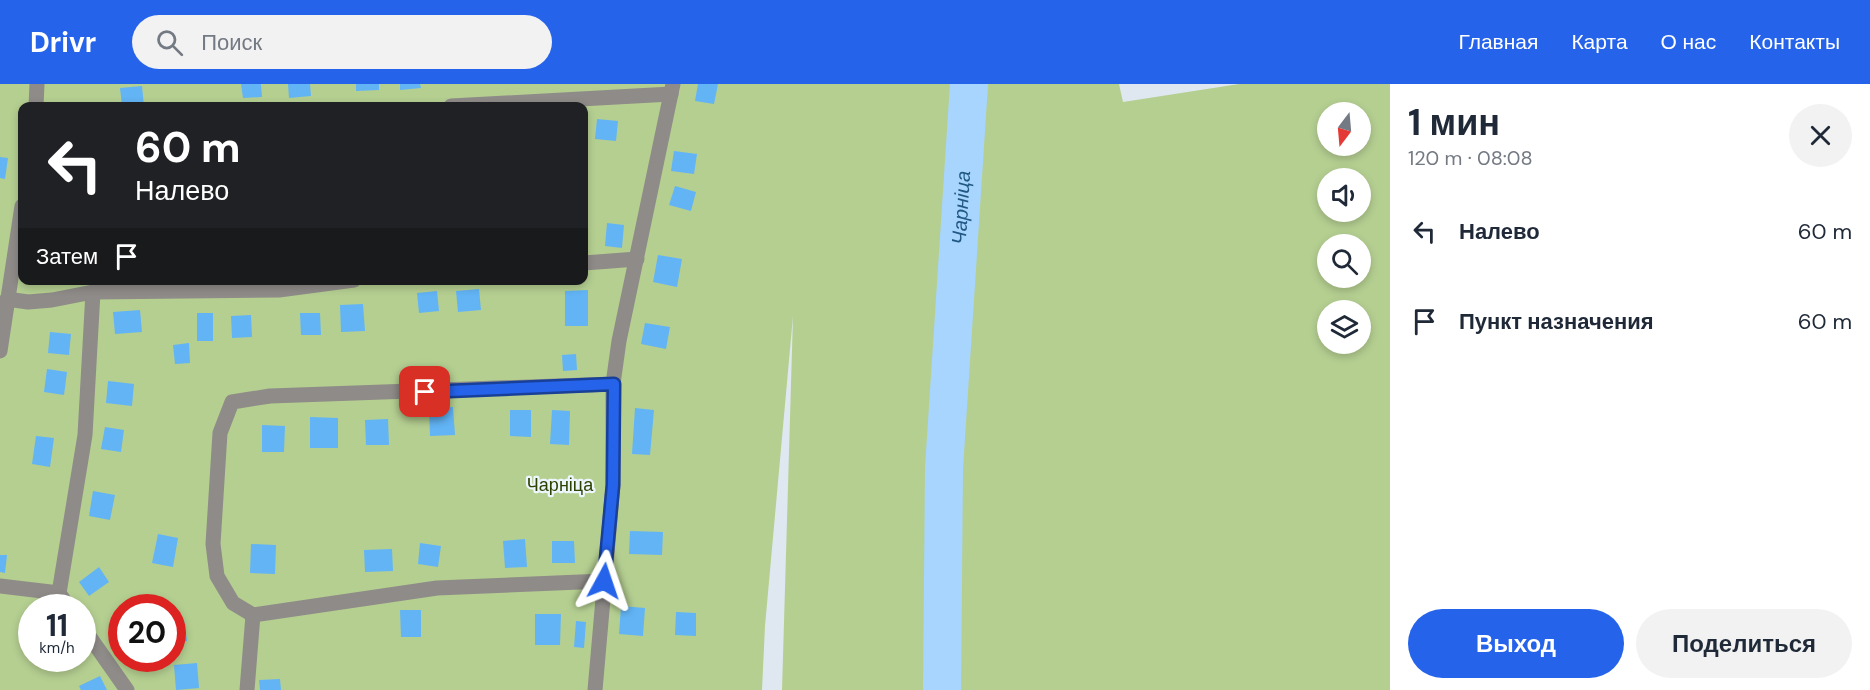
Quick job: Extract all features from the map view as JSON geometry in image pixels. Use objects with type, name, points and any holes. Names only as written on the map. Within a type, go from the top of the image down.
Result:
[{"type":"lane","points":[[36,102],[37,84]]},
{"type":"lane","points":[[503,102],[672,89],[619,341],[614,384],[613,485],[595,690]]},
{"type":"lane","points":[[0,351],[18,231]]},
{"type":"lane","points":[[588,263],[637,259]]},
{"type":"lane","points":[[7,299],[28,302],[93,292],[279,290],[316,285]]},
{"type":"lane","points":[[0,586],[59,593],[85,435],[93,292]]},
{"type":"lane","points":[[604,581],[437,588],[253,615],[233,603],[217,576],[213,544],[220,433],[232,402],[270,396],[614,384]]},
{"type":"lane","points":[[247,690],[253,615]]},
{"type":"lane","points":[[96,646],[127,690]]},
{"type":"green space","points":[[0,84],[1119,84],[1123,102],[1239,84],[1390,84],[1390,690],[782,690],[793,316],[765,626],[762,690],[0,690]]},
{"type":"building","points":[[241,84],[261,84],[262,97],[243,98]]},
{"type":"building","points":[[288,84],[310,84],[311,96],[289,98]]},
{"type":"building","points":[[356,84],[379,84],[379,90],[356,91]]},
{"type":"building","points":[[400,84],[420,84],[421,88],[400,90]]},
{"type":"building","points":[[698,84],[718,84],[714,104],[695,101]]},
{"type":"building","points":[[142,86],[144,102],[122,102],[120,88]]},
{"type":"building","points":[[597,119],[618,121],[616,141],[595,139]]},
{"type":"building","points":[[674,151],[697,154],[694,174],[671,171]]},
{"type":"building","points":[[0,157],[8,158],[5,179],[0,178]]},
{"type":"building","points":[[675,186],[696,192],[691,211],[669,205]]},
{"type":"building","points":[[607,223],[624,225],[622,248],[605,246]]},
{"type":"building","points":[[658,255],[682,259],[677,287],[653,282]]},
{"type":"building","points":[[479,289],[481,310],[458,312],[456,291]]},
{"type":"building","points":[[588,290],[588,326],[565,326],[565,291]]},
{"type":"building","points":[[437,291],[439,311],[419,313],[417,293]]},
{"type":"building","points":[[363,304],[365,331],[341,332],[340,305]]},
{"type":"building","points":[[140,310],[142,332],[115,334],[113,312]]},
{"type":"building","points":[[197,313],[213,313],[213,341],[197,341]]},
{"type":"building","points":[[300,313],[320,313],[321,335],[301,335]]},
{"type":"building","points":[[251,315],[252,337],[232,338],[231,316]]},
{"type":"building","points":[[645,323],[670,327],[666,349],[641,344]]},
{"type":"building","points":[[50,332],[71,334],[69,355],[48,353]]},
{"type":"building","points":[[189,343],[190,363],[175,364],[173,345]]},
{"type":"building","points":[[576,354],[577,370],[563,371],[562,355]]},
{"type":"building","points":[[47,369],[67,372],[64,395],[44,392]]},
{"type":"building","points":[[108,381],[134,384],[132,406],[106,403]]},
{"type":"building","points":[[453,407],[455,435],[430,436],[429,408]]},
{"type":"building","points":[[635,408],[654,410],[650,455],[632,454]]},
{"type":"building","points":[[510,410],[531,410],[531,437],[510,436]]},
{"type":"building","points":[[552,410],[570,411],[569,445],[550,444]]},
{"type":"building","points":[[310,417],[338,418],[338,448],[310,448]]},
{"type":"building","points":[[388,419],[389,445],[366,445],[365,420]]},
{"type":"building","points":[[262,425],[285,426],[284,452],[262,452]]},
{"type":"building","points":[[105,427],[124,430],[121,452],[101,449]]},
{"type":"building","points":[[36,436],[54,438],[50,467],[32,464]]},
{"type":"building","points":[[93,491],[115,495],[110,520],[89,516]]},
{"type":"building","points":[[630,531],[663,532],[662,555],[629,554]]},
{"type":"building","points":[[158,534],[178,538],[173,567],[152,563]]},
{"type":"building","points":[[525,539],[527,567],[505,568],[503,541]]},
{"type":"building","points":[[552,541],[574,541],[575,563],[552,563]]},
{"type":"building","points":[[420,543],[441,546],[438,567],[418,564]]},
{"type":"building","points":[[251,544],[276,545],[275,574],[250,573]]},
{"type":"building","points":[[392,549],[393,571],[365,572],[364,550]]},
{"type":"building","points":[[0,555],[7,555],[5,573],[0,572]]},
{"type":"building","points":[[99,567],[109,582],[92,594],[88,594],[79,582]]},
{"type":"building","points":[[621,606],[645,608],[643,636],[619,634]]},
{"type":"building","points":[[400,610],[421,610],[421,637],[401,637]]},
{"type":"building","points":[[676,612],[696,613],[696,636],[675,635]]},
{"type":"building","points":[[535,614],[561,614],[560,645],[535,645]]},
{"type":"building","points":[[576,621],[586,622],[584,648],[574,647]]},
{"type":"building","points":[[197,663],[199,688],[176,690],[175,672],[186,672],[186,664]]},
{"type":"building","points":[[100,676],[107,690],[81,690],[79,686]]},
{"type":"building","points":[[280,679],[281,690],[260,690],[259,680]]},
{"type":"waterway","name":"Чарніца","points":[[942,690],[944,468],[969,84]]},
{"type":"route","points":[[425,392],[614,384],[613,485],[604,581]]}]
